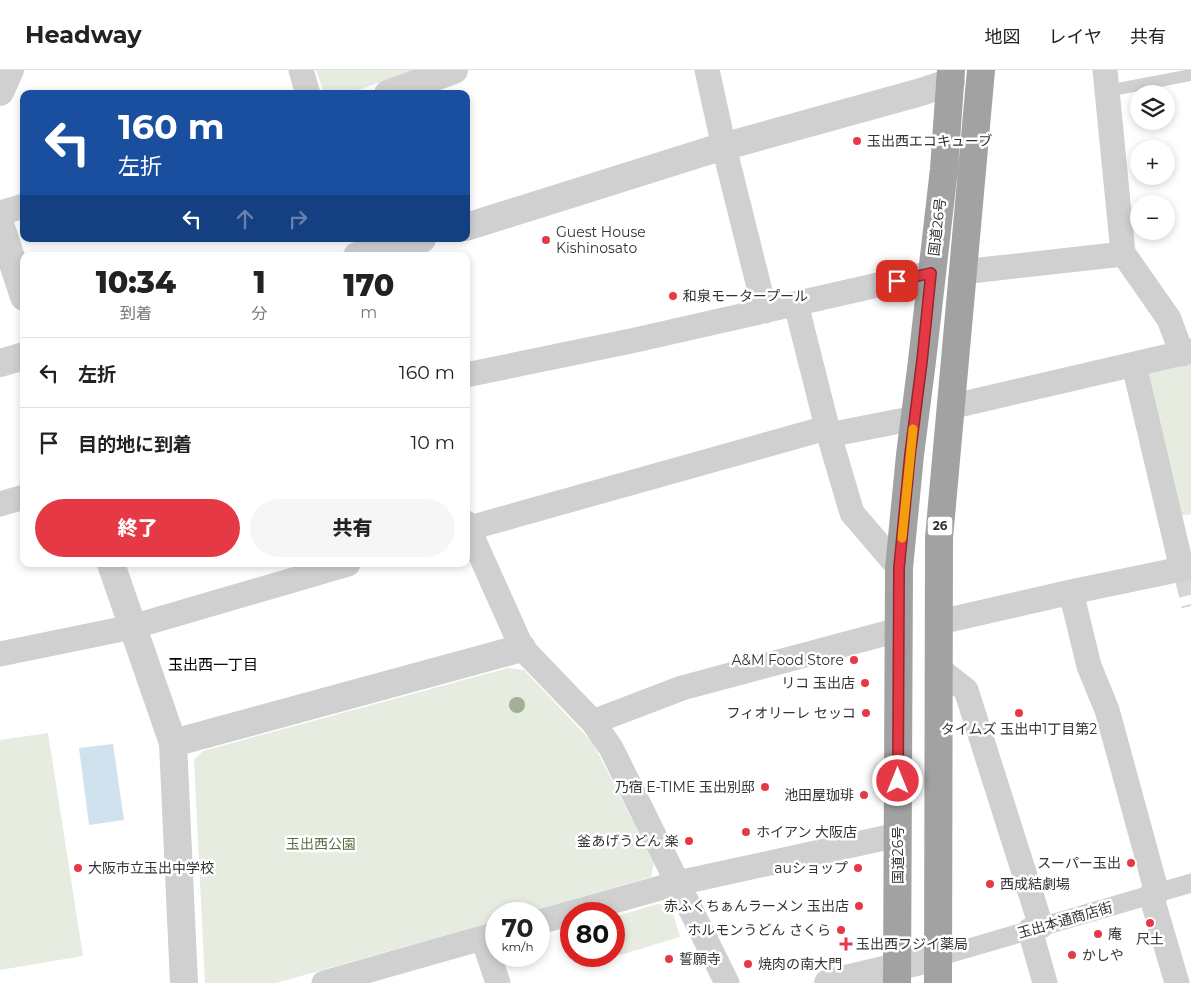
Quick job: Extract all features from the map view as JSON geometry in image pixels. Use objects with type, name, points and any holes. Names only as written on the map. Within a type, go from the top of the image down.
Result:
[{"type":"highway","name":"国道26号","points":[[938,970],[939,538],[981,70]]},
{"type":"highway","name":"国道26号","points":[[897,974],[899,568],[944,169],[951,76]]},
{"type":"street","points":[[0,92],[10,70]]},
{"type":"street","points":[[301,70],[307,90]]},
{"type":"street","points":[[399,90],[454,70]]},
{"type":"street","points":[[707,70],[724,147],[766,311]]},
{"type":"street","points":[[470,226],[724,147],[921,92],[951,76]]},
{"type":"street","points":[[950,407],[1186,353],[1169,319],[1123,254],[1106,80]]},
{"type":"street","points":[[0,213],[20,207]]},
{"type":"street","points":[[0,224],[20,285]]},
{"type":"street","points":[[361,251],[407,242]]},
{"type":"street","points":[[962,272],[1123,254]]},
{"type":"street","points":[[470,374],[631,341],[931,273]]},
{"type":"street","points":[[796,304],[827,432],[852,513],[899,568]]},
{"type":"street","points":[[0,363],[20,357]]},
{"type":"street","points":[[940,622],[1071,592],[1185,571],[1134,365]]},
{"type":"street","points":[[470,526],[827,432],[915,418]]},
{"type":"street","points":[[0,504],[20,498]]},
{"type":"street","points":[[470,534],[522,648],[593,722],[610,748],[727,983]]},
{"type":"street","points":[[112,567],[173,743],[184,983]]},
{"type":"street","points":[[0,654],[132,627],[338,567]]},
{"type":"street","points":[[1071,592],[1089,666],[1107,710],[1177,983]]},
{"type":"street","points":[[593,722],[682,688],[898,630]]},
{"type":"street","points":[[173,743],[522,648]]},
{"type":"street","points":[[939,669],[966,690],[1036,928],[1045,983]]},
{"type":"street","points":[[550,919],[678,883],[898,835]]},
{"type":"street","name":"玉出本通商店街","points":[[938,970],[1036,928],[1191,883]]},
{"type":"street","points":[[324,983],[485,937]]},
{"type":"street","points":[[495,967],[498,983]]},
{"type":"street","points":[[828,983],[938,970]]},
{"type":"lane","points":[[1106,80],[1191,75]]},
{"type":"green space","points":[[316,70],[414,70],[358,90],[323,90]]},
{"type":"green space","points":[[1191,356],[1191,514],[1178,516],[1144,367]]},
{"type":"green space","name":"玉出西公園","points":[[508,668],[524,670],[593,743],[654,863],[651,877],[550,906],[550,902],[485,902],[485,924],[276,983],[205,983],[194,760],[203,751]]},
{"type":"green space","points":[[48,733],[83,956],[0,970],[0,740]]},
{"type":"green space","points":[[657,904],[671,906],[680,937],[625,954],[625,914]]},
{"type":"water","points":[[113,744],[124,820],[89,825],[79,748]]},
{"type":"tunnel","points":[[1184,577],[1191,606]]},
{"type":"slow traffic","points":[[902,538],[913,429]]},
{"type":"place","name":"玉出西エコキューブ","points":[[857,141]]},
{"type":"place","name":"Guest House Kishinosato","points":[[546,240]]},
{"type":"place","name":"和泉モータープール","points":[[673,296]]},
{"type":"place","name":"A&M Food Store","points":[[854,660]]},
{"type":"place","name":"リコ 玉出店","points":[[865,683]]},
{"type":"place","name":"フィオリーレ セッコ","points":[[866,713]]},
{"type":"place","name":"タイムズ 玉出中1丁目第2","points":[[1019,713]]},
{"type":"place","name":"乃宿 E-TIME 玉出別邸","points":[[765,787]]},
{"type":"place","name":"池田屋珈琲","points":[[864,795]]},
{"type":"place","name":"ホイアン 大阪店","points":[[746,832]]},
{"type":"place","name":"釜あげうどん 楽","points":[[689,841]]},
{"type":"place","name":"スーパー玉出","points":[[1131,863]]},
{"type":"place","name":"大阪市立玉出中学校","points":[[78,868]]},
{"type":"place","name":"auショップ","points":[[858,868]]},
{"type":"place","name":"西成結劇場","points":[[990,884]]},
{"type":"place","name":"赤ふくちぁんラーメン 玉出店","points":[[859,906]]},
{"type":"place","name":"尺土","points":[[1150,923]]},
{"type":"place","name":"ホルモンうどん さくら","points":[[841,930]]},
{"type":"place","name":"庵","points":[[1098,934]]},
{"type":"place","name":"玉出西フジイ薬局","points":[[846,944]]},
{"type":"place","name":"かしや","points":[[1072,955]]},
{"type":"place","name":"誓願寺","points":[[669,959]]},
{"type":"place","name":"焼肉の南大門","points":[[748,964]]},
{"type":"district","name":"玉出西一丁目","points":[[213,665]]},
{"type":"route","points":[[897,281],[931,273],[899,568],[898,781]]}]
